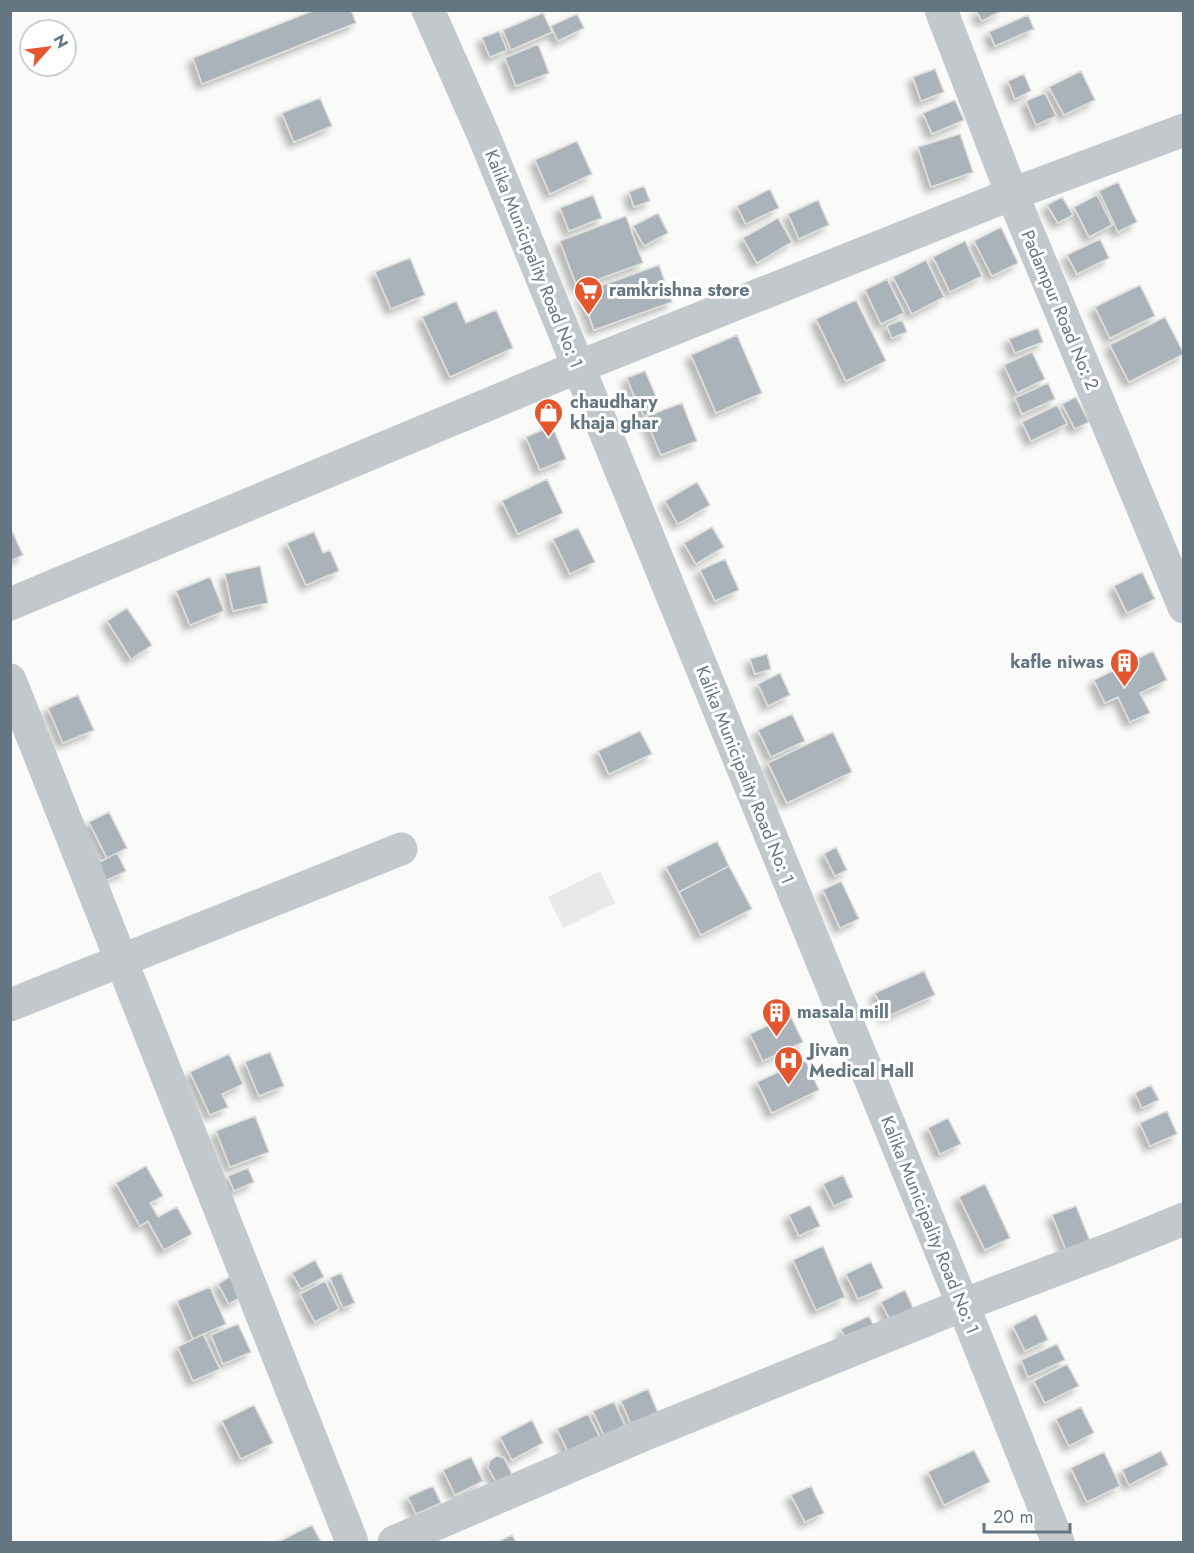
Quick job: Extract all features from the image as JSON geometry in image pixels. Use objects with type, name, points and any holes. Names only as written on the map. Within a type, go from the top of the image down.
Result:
[{"type":"street","name":"Kalika Municipality Road No: 1","points":[[428,10],[483,134],[1058,1542]]},
{"type":"street","name":"Padampur Road No: 2","points":[[941,10],[1012,194],[1184,607]]},
{"type":"street","points":[[10,604],[578,367],[1012,194],[1184,130]]},
{"type":"street","points":[[10,680],[352,1542]]},
{"type":"street","points":[[10,1005],[401,849]]},
{"type":"street","points":[[394,1542],[644,1435],[963,1305],[1184,1219]]},
{"type":"shaded area","points":[[600,871],[615,903],[563,928],[548,897]]},
{"type":"building","points":[[315,10],[351,10],[356,23],[202,84],[193,58]]},
{"type":"building","points":[[976,10],[1003,10],[982,21]]},
{"type":"building","points":[[543,13],[552,32],[511,50],[503,30]]},
{"type":"building","points":[[577,14],[584,28],[558,41],[551,26]]},
{"type":"building","points":[[1028,15],[1034,29],[995,46],[989,32]]},
{"type":"building","points":[[499,31],[507,50],[490,57],[482,38]]},
{"type":"building","points":[[538,44],[549,73],[516,86],[505,58]]},
{"type":"building","points":[[935,69],[944,92],[921,101],[913,77]]},
{"type":"building","points":[[1081,71],[1095,100],[1064,115],[1049,87]]},
{"type":"building","points":[[1024,74],[1031,91],[1015,99],[1008,81]]},
{"type":"building","points":[[1045,93],[1056,116],[1036,125],[1026,101]]},
{"type":"building","points":[[320,98],[332,126],[294,142],[282,113]]},
{"type":"building","points":[[955,100],[964,120],[932,134],[923,113]]},
{"type":"building","points":[[960,134],[973,172],[931,187],[918,147]]},
{"type":"building","points":[[577,141],[592,174],[550,194],[535,160]]},
{"type":"building","points":[[1118,182],[1137,222],[1118,232],[1099,191]]},
{"type":"building","points":[[644,186],[650,201],[634,207],[629,192]]},
{"type":"building","points":[[770,189],[779,208],[746,224],[737,206]]},
{"type":"building","points":[[593,195],[602,218],[569,231],[560,208]]},
{"type":"building","points":[[1097,195],[1112,225],[1089,237],[1074,207]]},
{"type":"building","points":[[1062,197],[1073,215],[1058,223],[1047,205]]},
{"type":"building","points":[[818,200],[829,225],[799,239],[788,214]]},
{"type":"building","points":[[658,213],[668,233],[644,246],[633,226]]},
{"type":"building","points":[[626,216],[643,263],[577,287],[560,241]]},
{"type":"building","points":[[778,218],[792,242],[757,263],[743,238]]},
{"type":"building","points":[[1001,227],[1018,263],[992,276],[974,241]]},
{"type":"building","points":[[1100,239],[1109,258],[1077,274],[1067,255]]},
{"type":"building","points":[[965,241],[982,276],[950,292],[933,257]]},
{"type":"building","points":[[410,258],[425,295],[391,309],[375,272]]},
{"type":"building","points":[[926,260],[944,297],[912,314],[893,277]]},
{"type":"building","points":[[659,265],[672,302],[594,330],[581,293]]},
{"type":"building","points":[[887,279],[904,313],[881,324],[865,290]]},
{"type":"building","points":[[1140,285],[1155,316],[1110,338],[1095,307]]},
{"type":"building","points":[[856,300],[886,361],[846,381],[816,319]]},
{"type":"building","points":[[456,301],[466,323],[496,310],[513,348],[450,377],[422,317]]},
{"type":"building","points":[[1165,317],[1184,354],[1129,382],[1110,345]]},
{"type":"building","points":[[902,320],[907,332],[892,338],[887,326]]},
{"type":"building","points":[[1038,328],[1043,342],[1015,353],[1009,339]]},
{"type":"building","points":[[737,335],[762,393],[716,413],[691,355]]},
{"type":"building","points":[[1032,352],[1045,379],[1017,393],[1004,365]]},
{"type":"building","points":[[645,371],[658,401],[645,417],[627,378]]},
{"type":"building","points":[[1048,383],[1055,399],[1022,414],[1015,398]]},
{"type":"building","points":[[1076,397],[1089,422],[1075,429],[1062,404]]},
{"type":"building","points":[[682,403],[697,441],[661,455],[645,417]]},
{"type":"building","points":[[1057,405],[1067,424],[1031,441],[1022,422]]},
{"type":"building","points":[[552,426],[566,459],[540,470],[526,437]]},
{"type":"building","points":[[547,479],[563,513],[518,534],[502,501]]},
{"type":"building","points":[[697,482],[710,505],[678,524],[665,501]]},
{"type":"building","points":[[10,527],[23,555],[10,561]]},
{"type":"building","points":[[712,527],[724,547],[696,564],[684,543]]},
{"type":"building","points":[[578,528],[595,562],[570,574],[553,539]]},
{"type":"building","points":[[314,532],[323,553],[330,550],[339,571],[306,585],[287,543]]},
{"type":"building","points":[[725,559],[739,590],[715,601],[700,570]]},
{"type":"building","points":[[260,566],[268,603],[233,611],[225,574]]},
{"type":"building","points":[[1142,572],[1155,599],[1127,613],[1114,586]]},
{"type":"building","points":[[210,577],[224,611],[190,625],[176,591]]},
{"type":"building","points":[[127,608],[152,645],[131,659],[107,621]]},
{"type":"building","name":"kafle niwas","points":[[1153,651],[1167,680],[1140,693],[1150,713],[1130,722],[1118,697],[1105,703],[1094,680]]},
{"type":"building","points":[[767,654],[771,669],[755,674],[750,659]]},
{"type":"building","points":[[780,673],[790,695],[768,706],[758,684]]},
{"type":"building","points":[[78,695],[94,730],[63,743],[48,708]]},
{"type":"building","points":[[792,714],[805,741],[771,757],[758,730]]},
{"type":"building","points":[[640,731],[652,754],[609,774],[598,751]]},
{"type":"building","points":[[833,732],[852,772],[787,803],[768,763]]},
{"type":"building","points":[[109,812],[127,848],[107,858],[89,822]]},
{"type":"building","points":[[717,841],[729,866],[679,892],[666,867]]},
{"type":"building","points":[[836,847],[847,870],[835,876],[824,854]]},
{"type":"building","points":[[117,853],[126,871],[105,881],[96,864]]},
{"type":"building","points":[[729,866],[752,909],[701,935],[679,892]]},
{"type":"building","points":[[841,881],[859,919],[840,928],[823,890]]},
{"type":"building","points":[[924,971],[935,995],[886,1017],[875,993]]},
{"type":"building","name":"masala mill","points":[[790,1015],[803,1042],[763,1061],[750,1034]]},
{"type":"building","points":[[270,1052],[284,1086],[259,1096],[245,1062]]},
{"type":"building","points":[[229,1054],[243,1084],[222,1094],[228,1107],[210,1115],[190,1072]]},
{"type":"building","name":"Jivan Medical Hall","points":[[805,1060],[819,1090],[772,1113],[757,1082]]},
{"type":"building","points":[[1151,1085],[1159,1100],[1142,1108],[1135,1093]]},
{"type":"building","points":[[1167,1111],[1177,1134],[1150,1146],[1140,1123]]},
{"type":"building","points":[[255,1116],[269,1152],[230,1167],[216,1131]]},
{"type":"building","points":[[948,1118],[961,1144],[940,1154],[928,1128]]},
{"type":"building","points":[[146,1166],[163,1196],[150,1203],[158,1217],[177,1207],[192,1234],[164,1250],[148,1221],[140,1226],[116,1183]]},
{"type":"building","points":[[248,1168],[254,1182],[234,1191],[228,1176]]},
{"type":"building","points":[[843,1175],[853,1197],[834,1206],[823,1184]]},
{"type":"building","points":[[985,1184],[1010,1238],[985,1250],[959,1197]]},
{"type":"building","points":[[810,1205],[820,1226],[799,1236],[789,1215]]},
{"type":"building","points":[[1076,1206],[1092,1246],[1068,1255],[1052,1215]]},
{"type":"building","points":[[823,1246],[845,1297],[816,1310],[793,1260]]},
{"type":"building","points":[[315,1260],[324,1277],[301,1289],[292,1273]]},
{"type":"building","points":[[871,1262],[883,1288],[858,1299],[846,1274]]},
{"type":"building","points":[[341,1273],[355,1303],[343,1308],[330,1278]]},
{"type":"building","points":[[231,1276],[242,1296],[229,1304],[218,1284]]},
{"type":"building","points":[[325,1281],[339,1309],[315,1322],[300,1294]]},
{"type":"building","points":[[210,1287],[226,1324],[193,1339],[177,1301]]},
{"type":"building","points":[[905,1290],[918,1319],[895,1330],[881,1302]]},
{"type":"building","points":[[1036,1314],[1048,1340],[1025,1351],[1013,1326]]},
{"type":"building","points":[[869,1316],[876,1331],[848,1345],[841,1329]]},
{"type":"building","points":[[238,1324],[251,1352],[223,1364],[211,1335]]},
{"type":"building","points":[[203,1334],[220,1369],[193,1381],[178,1347]]},
{"type":"building","points":[[1057,1344],[1065,1360],[1028,1377],[1021,1360]]},
{"type":"building","points":[[1067,1364],[1079,1386],[1045,1403],[1034,1381]]},
{"type":"building","points":[[648,1389],[660,1417],[633,1429],[621,1401]]},
{"type":"building","points":[[614,1402],[627,1430],[606,1440],[593,1411]]},
{"type":"building","points":[[254,1405],[273,1443],[241,1459],[222,1421]]},
{"type":"building","points":[[1081,1407],[1094,1433],[1069,1446],[1056,1419]]},
{"type":"building","points":[[588,1414],[599,1436],[568,1452],[557,1429]]},
{"type":"building","points":[[532,1420],[543,1443],[512,1460],[500,1437]]},
{"type":"building","points":[[974,1450],[990,1482],[944,1505],[928,1472]]},
{"type":"building","points":[[1161,1451],[1168,1465],[1129,1485],[1122,1470]]},
{"type":"building","points":[[1104,1452],[1120,1486],[1087,1502],[1071,1468]]},
{"type":"building","points":[[497,1456],[504,1458],[511,1472],[510,1479],[501,1484],[495,1480],[488,1468],[490,1461]]},
{"type":"building","points":[[471,1457],[483,1481],[455,1495],[443,1470]]},
{"type":"building","points":[[433,1486],[441,1503],[416,1514],[408,1497]]},
{"type":"building","points":[[811,1486],[824,1513],[805,1522],[791,1495]]},
{"type":"building","points":[[312,1525],[321,1542],[280,1541]]},
{"type":"building","points":[[512,1535],[516,1542],[498,1542]]},
{"type":"place","name":"ramkrishna store","points":[[588,316]]},
{"type":"place","name":"chaudhary khaja ghar","points":[[549,438]]},
{"type":"place","name":"kafle niwas","points":[[1125,688]]},
{"type":"place","name":"masala mill","points":[[776,1038]]},
{"type":"place","name":"Jivan Medical Hall","points":[[788,1086]]}]
